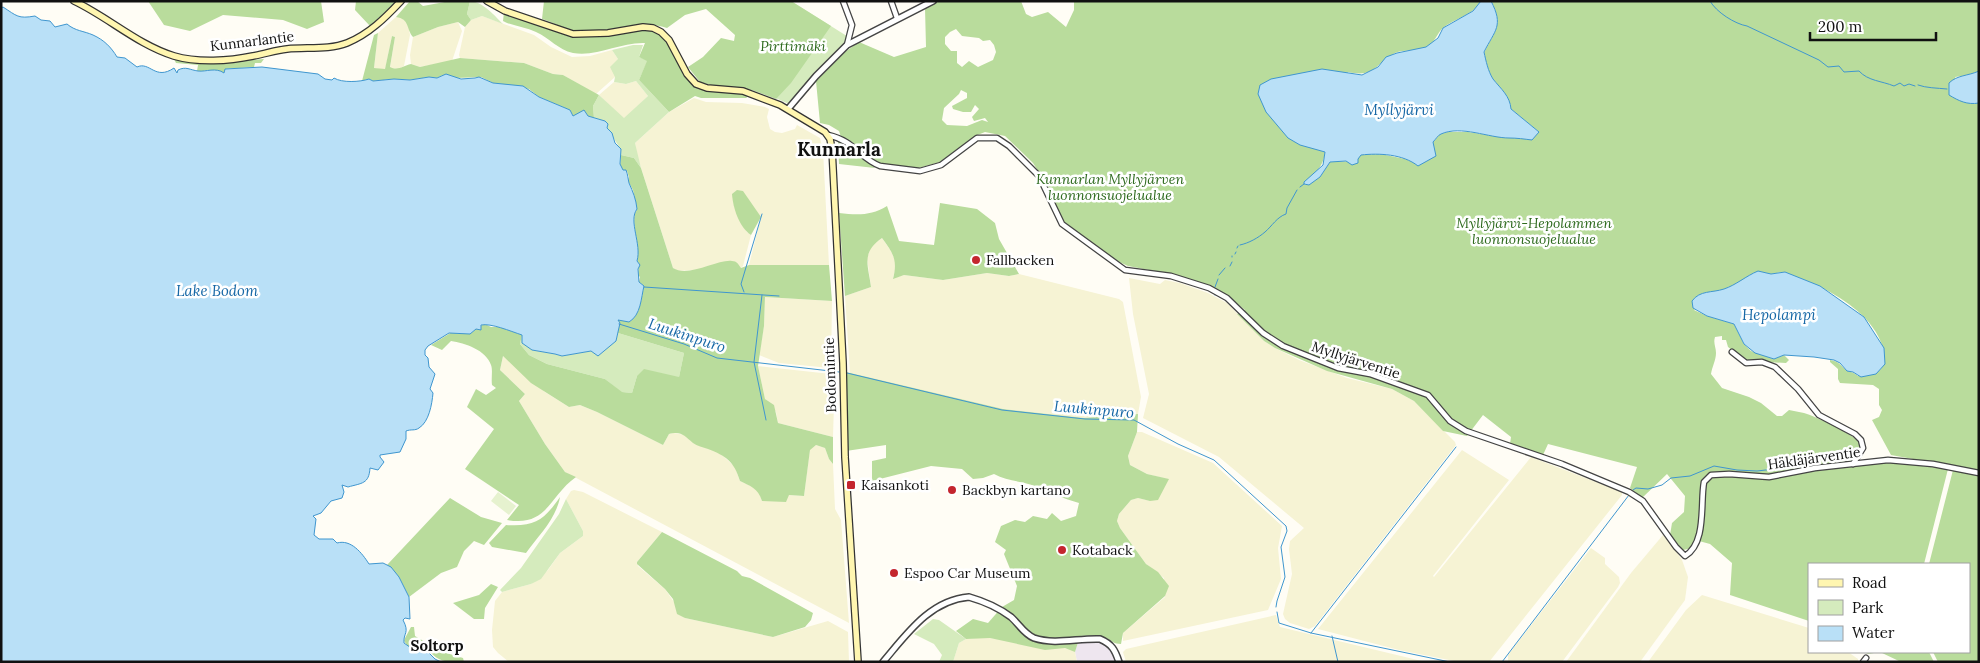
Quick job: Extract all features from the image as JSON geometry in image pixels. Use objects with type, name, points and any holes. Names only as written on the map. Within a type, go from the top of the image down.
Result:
[{"type":"main road","name":"Kunnarlantie","points":[[74,1],[93,10],[117,27],[162,51],[186,58],[223,60],[284,49],[327,47],[345,44],[369,31],[401,1]]},
{"type":"main road","points":[[487,1],[505,11],[573,34],[608,33],[643,26],[653,28],[661,32],[668,40],[687,74],[696,84],[708,88],[752,94],[788,109],[828,135]]},
{"type":"main road","name":"Bodomintie","points":[[828,135],[832,149],[842,353],[844,457],[858,662]]},
{"type":"street","points":[[843,1],[852,25],[847,45]]},
{"type":"street","points":[[892,1],[897,18]]},
{"type":"street","points":[[788,109],[816,76],[847,45],[933,1]]},
{"type":"street","name":"Myllyjärventie","points":[[828,135],[849,143],[880,166],[920,171],[941,165],[977,138],[991,137],[1003,141],[1039,176],[1062,224],[1125,270],[1171,276],[1209,288],[1227,298],[1262,333],[1283,346],[1338,368],[1370,374],[1428,395],[1450,421],[1466,431],[1562,464],[1629,492],[1643,501],[1676,547],[1685,556]]},
{"type":"street","points":[[1732,352],[1746,363],[1764,363],[1775,367],[1798,389],[1819,415],[1855,434],[1861,440],[1863,448],[1853,464]]},
{"type":"street","name":"Häkläjärventie","points":[[1685,556],[1693,550],[1697,542],[1703,508],[1703,486],[1708,476],[1715,474],[1770,477],[1799,470],[1888,460],[1979,473]]},
{"type":"street","points":[[883,662],[926,614],[942,606],[969,597],[1002,611],[1012,618],[1024,631],[1035,638],[1049,641],[1100,639],[1107,642],[1114,648],[1119,662]]},
{"type":"shaded area","points":[[482,16],[534,35],[551,47],[572,57],[590,56],[612,50],[618,59],[615,77],[596,94],[563,75],[553,74],[524,63],[460,58],[465,27],[471,20]]},
{"type":"shaded area","points":[[396,17],[401,17],[408,24],[410,35],[404,66],[399,69],[390,68],[395,37],[392,36],[385,70],[374,68],[378,33]]},
{"type":"shaded area","points":[[458,22],[462,31],[452,61],[420,67],[411,64],[410,55],[413,37],[438,27]]},
{"type":"shaded area","points":[[636,81],[648,96],[624,119],[599,95],[614,82],[626,84]]},
{"type":"shaded area","points":[[694,98],[706,102],[742,103],[765,107],[769,109],[767,117],[770,129],[775,132],[782,133],[795,129],[797,125],[820,138],[823,150],[829,265],[749,265],[761,217],[746,231],[751,235],[741,268],[677,271],[673,268],[636,152],[635,143],[669,112]]},
{"type":"shaded area","points":[[882,238],[897,264],[893,278],[904,275],[943,280],[987,273],[1009,276],[1019,274],[1119,299],[1123,302],[1141,397],[1138,414],[1084,418],[1003,409],[850,373],[845,296],[871,287],[867,258],[871,246]]},
{"type":"shaded area","points":[[1129,278],[1160,284],[1165,280],[1208,293],[1227,303],[1264,341],[1275,348],[1299,360],[1347,378],[1392,389],[1414,401],[1455,442],[1456,445],[1315,626],[1309,629],[1290,623],[1283,614],[1292,574],[1290,541],[1304,528],[1219,457],[1143,418],[1149,394],[1133,314]]},
{"type":"shaded area","points":[[765,297],[832,301],[830,368],[779,363],[759,355],[764,326]]},
{"type":"shaded area","points":[[503,356],[545,392],[569,407],[580,405],[663,445],[669,434],[674,433],[685,435],[694,443],[720,453],[735,467],[740,481],[755,488],[760,494],[762,501],[789,495],[804,496],[810,449],[816,445],[825,448],[833,464],[835,509],[841,520],[849,623],[565,472],[545,444],[519,401],[525,394],[500,370]]},
{"type":"shaded area","points":[[758,366],[831,374],[834,404],[833,437],[778,423],[776,412],[765,399]]},
{"type":"shaded area","points":[[1137,432],[1142,432],[1213,463],[1282,526],[1278,548],[1281,579],[1268,610],[1123,641],[1123,633],[1165,597],[1164,578],[1146,564],[1117,521],[1119,514],[1131,500],[1138,498],[1150,501],[1167,479],[1147,474],[1130,465],[1128,456]]},
{"type":"shaded area","points":[[1462,450],[1509,480],[1434,577],[1531,457],[1622,492],[1622,495],[1489,662],[1459,662],[1399,650],[1318,629]]},
{"type":"shaded area","points":[[571,491],[583,492],[662,532],[637,562],[638,566],[665,589],[685,618],[773,637],[828,621],[848,632],[849,662],[509,662],[493,647],[492,630],[495,601],[502,592],[531,584],[548,570],[560,553],[583,536],[583,531],[566,499]]},
{"type":"shaded area","points":[[1663,535],[1682,560],[1688,577],[1685,600],[1640,662],[1566,662],[1631,573]]},
{"type":"shaded area","points":[[1591,548],[1605,558],[1605,564],[1619,577],[1620,583],[1618,587],[1562,662],[1508,662],[1508,655]]},
{"type":"shaded area","points":[[1702,595],[1808,628],[1808,653],[1849,653],[1858,659],[1858,662],[1648,662],[1686,610]]},
{"type":"shaded area","points":[[1276,615],[1280,627],[1426,662],[1126,662],[1123,652],[1126,649]]},
{"type":"shaded area","points":[[990,638],[1071,649],[1075,652],[1077,662],[953,662],[959,643],[966,639]]},
{"type":"shaded area","points":[[1103,641],[1112,649],[1117,662],[1077,662],[1075,652],[1078,642]]},
{"type":"green space","points":[[148,1],[321,1],[324,22],[307,29],[283,20],[223,15],[190,31],[164,25]]},
{"type":"green space","points":[[356,1],[397,1],[370,26],[355,10]]},
{"type":"green space","points":[[410,1],[417,1],[423,6],[450,1],[470,1],[467,14],[471,20],[465,27],[458,22],[438,27],[413,37],[406,22],[396,17]]},
{"type":"green space","points":[[470,1],[484,6],[503,24],[482,16],[471,20],[467,14]]},
{"type":"green space","points":[[544,1],[791,1],[831,26],[791,83],[776,99],[752,90],[715,86],[700,82],[688,67],[703,57],[721,38],[734,41],[735,35],[706,9],[685,15],[667,28],[645,25],[586,32],[571,30],[542,19]]},
{"type":"green space","name":"Pirttimäki","points":[[791,1],[850,38],[789,104],[733,79]]},
{"type":"green space","points":[[939,1],[1021,1],[1026,14],[1032,17],[1048,12],[1066,27],[1074,10],[1074,1],[1481,1],[1474,10],[1443,28],[1426,48],[1395,53],[1369,72],[1348,72],[1322,150],[1325,152],[1322,162],[1318,170],[1304,184],[1306,185],[1320,177],[1330,162],[1350,161],[1360,155],[1376,153],[1410,160],[1440,134],[1448,132],[1468,132],[1508,138],[1539,132],[1511,109],[1507,96],[1493,79],[1488,69],[1484,53],[1497,22],[1495,9],[1491,1],[1979,1],[1979,71],[1955,77],[1972,104],[1979,103],[1979,471],[1891,455],[1872,420],[1879,417],[1882,410],[1879,405],[1879,389],[1873,385],[1840,383],[1838,369],[1830,362],[1830,360],[1838,362],[1845,369],[1858,376],[1871,375],[1879,370],[1884,363],[1884,355],[1882,345],[1872,326],[1841,298],[1813,283],[1784,272],[1769,274],[1757,272],[1732,286],[1709,292],[1694,310],[1734,324],[1744,344],[1751,351],[1774,359],[1784,355],[1789,360],[1786,363],[1746,361],[1728,347],[1726,340],[1722,340],[1722,336],[1715,337],[1716,356],[1711,374],[1722,388],[1761,403],[1777,416],[1782,416],[1789,410],[1804,413],[1836,427],[1853,437],[1859,442],[1861,448],[1851,463],[1801,468],[1771,475],[1726,471],[1711,473],[1706,476],[1701,490],[1698,533],[1688,549],[1683,550],[1670,535],[1672,523],[1684,512],[1685,496],[1667,474],[1642,498],[1630,488],[1637,467],[1548,444],[1543,455],[1510,444],[1511,437],[1483,415],[1467,436],[1443,431],[1414,401],[1392,389],[1327,371],[1275,348],[1264,341],[1237,314],[1245,310],[1229,297],[1209,285],[1170,274],[1128,266],[1115,260],[1063,221],[1044,180],[1033,163],[1005,136],[985,132],[975,136],[940,162],[915,169],[879,164],[852,142],[841,137],[839,131],[829,125],[820,123],[816,81],[845,52],[859,42],[894,57],[926,47],[925,8]],"holes":[[[956,29],[962,36],[979,38],[983,41],[990,40],[996,52],[993,60],[978,67],[969,61],[962,67],[957,63],[957,51],[951,51],[945,44],[945,37]],[[961,90],[967,93],[967,98],[952,106],[953,109],[971,112],[975,105],[979,109],[972,117],[974,121],[985,118],[988,122],[982,120],[967,126],[947,125],[942,120],[944,108]]]},
{"type":"green space","points":[[504,12],[563,34],[594,36],[651,29],[663,37],[694,85],[750,95],[746,98],[701,98],[695,96],[669,112],[639,80],[647,61],[639,57],[645,43],[636,43],[591,53],[573,53],[536,32],[503,21]]},
{"type":"green space","points":[[378,33],[374,68],[385,69],[392,36],[395,37],[390,67],[393,68],[411,64],[420,67],[460,58],[524,63],[553,74],[563,75],[599,95],[593,106],[594,118],[588,116],[585,112],[573,116],[570,110],[539,97],[529,89],[493,83],[481,77],[456,78],[443,75],[437,78],[429,77],[410,80],[373,81],[369,79],[362,81],[374,35]]},
{"type":"green space","points":[[633,45],[643,45],[639,57],[648,60],[639,80],[669,112],[635,143],[641,168],[634,158],[621,155],[621,149],[607,128],[608,124],[605,121],[594,118],[593,106],[599,95],[624,118],[648,96],[636,81],[626,84],[614,82],[615,77],[610,67],[618,59],[612,50]]},
{"type":"green space","points":[[174,59],[209,63],[264,59],[261,63],[255,63],[254,67],[225,69],[224,73],[212,70],[197,71],[198,65],[176,63]]},
{"type":"green space","points":[[838,141],[848,145],[875,168],[839,164]]},
{"type":"green space","points":[[621,155],[634,158],[641,168],[673,268],[687,271],[695,270],[726,261],[736,262],[741,268],[749,265],[829,265],[832,301],[765,297],[764,326],[758,366],[765,399],[774,405],[778,423],[833,437],[833,464],[825,448],[816,445],[810,450],[804,496],[789,495],[786,502],[762,501],[756,490],[740,481],[732,464],[720,454],[696,445],[677,433],[669,434],[663,445],[580,405],[569,407],[531,383],[503,356],[500,370],[525,394],[519,401],[545,444],[565,472],[576,477],[540,514],[531,519],[521,521],[507,520],[519,505],[465,469],[494,429],[467,407],[476,389],[486,395],[496,388],[492,385],[491,365],[480,351],[462,343],[451,341],[442,350],[431,345],[452,332],[470,334],[476,329],[481,329],[480,326],[485,324],[491,327],[500,327],[522,335],[520,344],[529,355],[547,364],[605,379],[622,392],[632,393],[637,376],[644,369],[679,377],[684,353],[618,333],[618,319],[629,322],[636,315],[644,286],[639,282],[640,277],[638,275],[638,247],[634,220],[637,209],[633,190],[628,181],[627,171],[620,167]]},
{"type":"green space","points":[[737,190],[743,191],[761,217],[751,235],[743,227],[735,211],[732,194]]},
{"type":"green space","points":[[940,203],[977,209],[995,223],[999,239],[1019,274],[1009,276],[987,273],[943,280],[904,275],[893,279],[894,257],[882,238],[875,243],[868,254],[871,287],[845,296],[839,213],[864,214],[875,212],[887,206],[899,241],[934,245]]},
{"type":"green space","points":[[618,333],[684,353],[679,377],[637,376],[632,393],[621,392],[605,379],[547,364],[529,355],[520,344],[522,335],[532,350],[562,356],[591,351],[616,341]]},
{"type":"green space","points":[[846,372],[1003,409],[1084,418],[1138,414],[1137,432],[1128,456],[1130,465],[1147,474],[1169,479],[1158,500],[1150,501],[1138,498],[1131,500],[1119,514],[1117,521],[1146,564],[1158,572],[1169,586],[1165,596],[1123,633],[1121,644],[1100,636],[1080,636],[1075,652],[1065,648],[1045,650],[990,638],[966,639],[956,631],[973,619],[988,623],[1002,607],[1014,600],[1017,586],[1004,554],[1006,550],[995,542],[1001,526],[1015,520],[1025,522],[1033,516],[1047,519],[1052,513],[1061,521],[1076,516],[1079,503],[1035,486],[994,474],[973,479],[962,469],[931,466],[872,481],[872,461],[886,458],[886,445],[846,451]]},
{"type":"green space","points":[[1888,462],[1948,469],[1924,563],[1808,563],[1808,621],[1730,595],[1732,563],[1710,544],[1699,541],[1705,509],[1706,483],[1709,478],[1729,475],[1759,478]]},
{"type":"green space","points":[[1953,470],[1979,475],[1979,662],[1938,662],[1934,653],[1970,653],[1970,563],[1929,563]]},
{"type":"green space","points":[[498,492],[516,506],[509,515],[491,501]]},
{"type":"green space","points":[[560,497],[551,520],[526,553],[492,547],[489,543],[506,525],[524,525],[538,520],[549,511]]},
{"type":"green space","points":[[450,498],[481,517],[502,523],[484,545],[474,541],[464,551],[457,567],[441,573],[409,597],[399,577],[387,565]]},
{"type":"green space","points":[[566,499],[583,531],[583,536],[560,553],[541,579],[531,584],[502,592],[500,590],[521,568],[559,514]]},
{"type":"green space","points":[[662,532],[813,613],[811,620],[805,627],[773,637],[685,618],[677,614],[673,599],[665,589],[637,564]]},
{"type":"green space","points":[[491,584],[498,587],[485,608],[484,619],[474,619],[453,603],[479,595]]},
{"type":"green space","points":[[933,619],[939,620],[966,639],[959,643],[953,662],[939,662],[942,655],[934,644],[914,634]]},
{"type":"green space","points":[[411,627],[414,627],[415,636],[427,643],[440,641],[446,643],[443,652],[463,658],[464,662],[445,661],[437,658],[430,652],[411,648],[404,640]]},
{"type":"green space","points":[[1882,653],[1930,653],[1934,662],[1901,662]]},
{"type":"water","name":"Myllyjärvi","points":[[1481,1],[1491,1],[1497,16],[1497,28],[1484,52],[1488,69],[1493,79],[1507,96],[1511,109],[1539,132],[1532,140],[1466,131],[1449,132],[1440,135],[1433,142],[1436,156],[1418,166],[1405,159],[1391,155],[1361,155],[1358,163],[1352,165],[1346,161],[1330,162],[1320,177],[1309,185],[1304,184],[1323,165],[1325,152],[1300,145],[1288,138],[1266,112],[1258,94],[1260,85],[1271,79],[1322,69],[1362,75],[1378,67],[1386,57],[1426,47],[1438,38],[1443,28],[1473,11]]},
{"type":"water","name":"Lake Bodom","points":[[3,7],[18,16],[35,16],[41,20],[50,21],[55,27],[67,24],[101,39],[117,57],[125,58],[137,67],[146,66],[157,72],[174,68],[177,73],[178,70],[186,68],[198,71],[218,70],[224,73],[225,69],[262,67],[318,74],[325,79],[332,80],[334,78],[351,82],[369,79],[373,81],[437,78],[446,74],[461,79],[479,77],[493,83],[523,86],[539,97],[570,110],[573,116],[584,110],[588,116],[605,121],[608,124],[607,128],[612,133],[615,143],[621,149],[620,164],[623,170],[626,170],[637,205],[634,226],[638,247],[637,261],[640,265],[638,269],[639,282],[644,286],[640,306],[633,319],[629,322],[618,320],[620,323],[616,341],[598,356],[591,351],[562,356],[532,350],[522,343],[522,335],[490,325],[481,325],[481,330],[476,329],[470,334],[449,333],[428,346],[425,350],[429,367],[435,374],[430,389],[433,393],[431,407],[425,422],[417,429],[406,431],[406,439],[400,452],[380,455],[384,462],[378,470],[370,468],[368,477],[364,482],[348,487],[342,485],[344,492],[342,498],[331,501],[321,513],[313,516],[316,519],[314,535],[319,539],[333,539],[337,543],[347,543],[356,548],[369,564],[383,563],[391,567],[399,577],[409,597],[410,619],[405,618],[403,620],[406,630],[404,643],[414,650],[426,650],[441,662],[1,662],[1,8]]},
{"type":"water","points":[[1979,71],[1979,103],[1963,102],[1949,95],[1949,83],[1952,80]]},
{"type":"water","name":"Hepolampi","points":[[1758,271],[1771,274],[1785,272],[1820,286],[1864,317],[1884,348],[1885,364],[1876,374],[1861,377],[1847,371],[1840,363],[1834,360],[1784,355],[1774,359],[1755,353],[1744,344],[1734,324],[1707,316],[1693,308],[1692,301],[1702,293],[1728,287]]},
{"type":"waterway","points":[[1710,1],[1721,13],[1732,20],[1819,60],[1828,67],[1839,66],[1844,72],[1859,71],[1871,79],[1894,86],[1900,83],[1904,86],[1909,84],[1915,86]]},
{"type":"waterway","points":[[1918,85],[1947,89]]},
{"type":"waterway","points":[[1300,187],[1304,184]]},
{"type":"waterway","points":[[1240,245],[1250,242],[1268,230],[1277,219],[1286,214],[1287,208],[1297,190]]},
{"type":"waterway","points":[[744,292],[741,284],[762,214]]},
{"type":"waterway","points":[[1230,266],[1232,262]]},
{"type":"waterway","points":[[1219,275],[1225,268]]},
{"type":"waterway","points":[[1215,287],[1218,279]]},
{"type":"waterway","points":[[644,287],[779,296]]},
{"type":"waterway","points":[[762,295],[754,362],[766,420]]},
{"type":"waterway","name":"Luukinpuro","points":[[619,324],[684,344],[717,358],[839,372]]},
{"type":"waterway","name":"Luukinpuro","points":[[847,373],[1002,410],[1085,419],[1134,420],[1178,444],[1214,460],[1286,526],[1287,531],[1281,547],[1285,577],[1276,607]]},
{"type":"waterway","points":[[1311,633],[1456,447]]},
{"type":"waterway","points":[[1633,490],[1636,488],[1648,489],[1662,485],[1671,478],[1690,476],[1714,466],[1757,471],[1792,467]]},
{"type":"waterway","points":[[1502,662],[1629,495]]},
{"type":"waterway","name":"Luukinpuro","points":[[1277,612],[1279,623],[1311,633],[1450,662]]},
{"type":"waterway","points":[[1332,636],[1338,662]]},
{"type":"place","name":"Fallbacken","points":[[976,260]]},
{"type":"place","name":"Kaisankoti","points":[[851,485]]},
{"type":"place","name":"Backbyn kartano","points":[[952,490]]},
{"type":"place","name":"Kotaback","points":[[1062,550]]},
{"type":"place","name":"Espoo Car Museum","points":[[894,573]]},
{"type":"district","name":"Kunnarla","points":[[839,149]]},
{"type":"district","name":"Soltorp","points":[[437,645]]},
{"type":"park label","name":"Kunnarlan Myllyjärven luonnonsuojelualue","points":[[1110,187]]},
{"type":"park label","name":"Myllyjärvi-Hepolammen luonnonsuojelualue","points":[[1534,232]]}]
